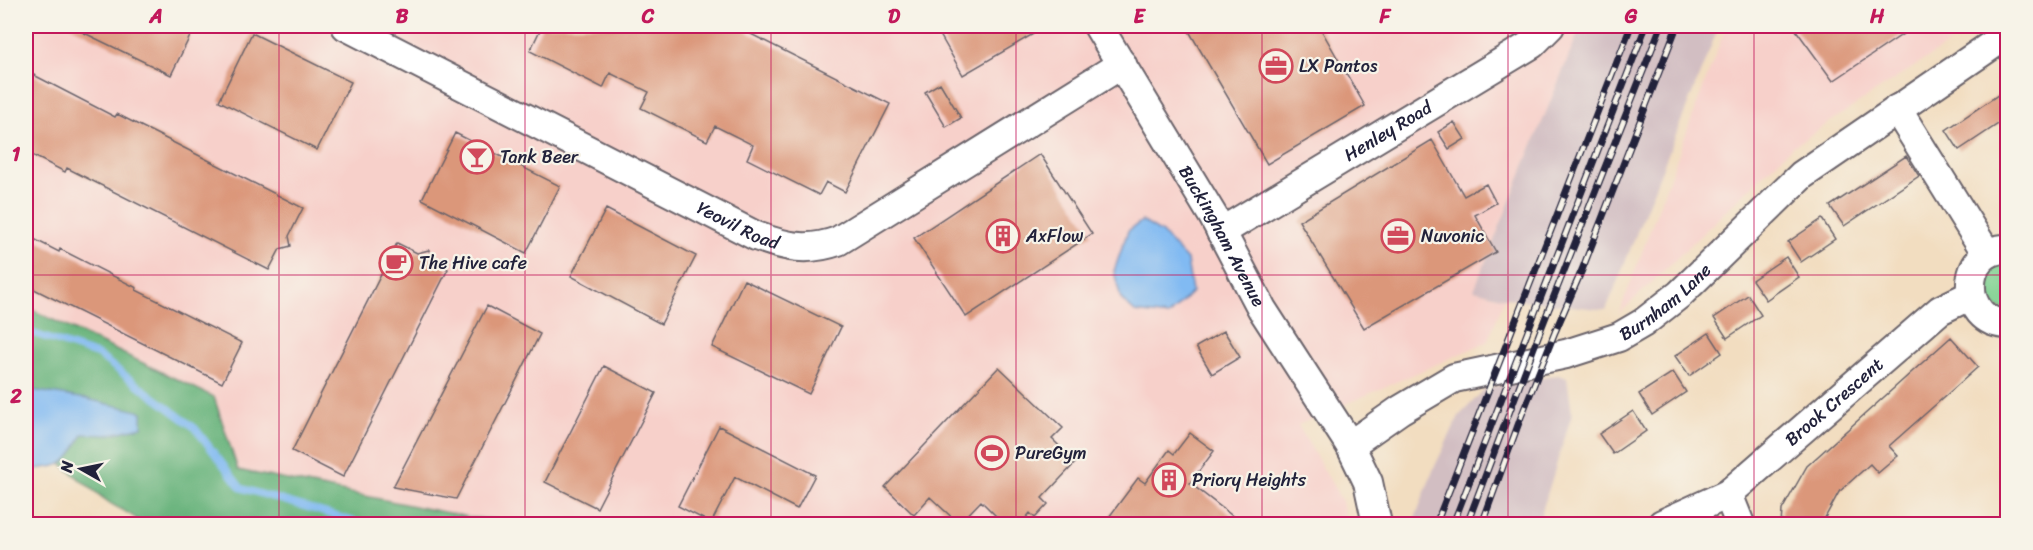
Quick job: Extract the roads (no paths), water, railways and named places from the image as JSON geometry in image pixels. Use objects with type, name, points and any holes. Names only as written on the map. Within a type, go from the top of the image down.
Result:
[{"type":"street","name":"Yeovil Road","points":[[346,26],[756,236],[798,248],[813,248],[837,241],[1122,64]]},
{"type":"street","name":"Buckingham Avenue","points":[[1098,26],[1221,232],[1262,309],[1350,445]]},
{"type":"street","name":"Henley Road","points":[[1221,232],[1532,44],[1550,26]]},
{"type":"street","name":"Burnham Lane","points":[[1350,445],[1400,410],[1454,378],[1566,354],[1618,337],[1643,323],[1680,294],[1802,175],[2007,34]]},
{"type":"street","points":[[1897,109],[1997,252],[1976,265],[1970,279],[1971,295],[1976,308],[1987,318],[2000,324],[2007,324]]},
{"type":"street","name":"Brook Crescent","points":[[1662,525],[1728,494],[1940,310],[1971,295]]},
{"type":"street","points":[[1350,445],[1368,482],[1377,525]]},
{"type":"street","points":[[1728,494],[1740,525]]},
{"type":"water","points":[[1142,221],[1162,233],[1187,260],[1192,292],[1168,316],[1135,312],[1121,299],[1114,271],[1128,231]]},
{"type":"water","points":[[26,389],[87,399],[142,412],[142,427],[107,435],[83,434],[72,454],[62,463],[26,470]]},
{"type":"waterway","points":[[26,331],[98,355],[195,428],[241,488],[363,524]]},
{"type":"railway","points":[[1436,524],[1631,26]]},
{"type":"railway","points":[[1453,524],[1646,26]]},
{"type":"railway","points":[[1467,524],[1539,334],[1661,26]]},
{"type":"railway","points":[[1482,524],[1521,417],[1582,270],[1677,26]]},
{"type":"place","name":"LX Pantos","points":[[1276,66]]},
{"type":"place","name":"Tank Beer","points":[[477,157]]},
{"type":"place","name":"AxFlow","points":[[1003,236]]},
{"type":"place","name":"Nuvonic","points":[[1398,236]]},
{"type":"place","name":"The Hive cafe","points":[[396,263]]},
{"type":"place","name":"PureGym","points":[[992,453]]},
{"type":"place","name":"Priory Heights","points":[[1169,480]]}]
